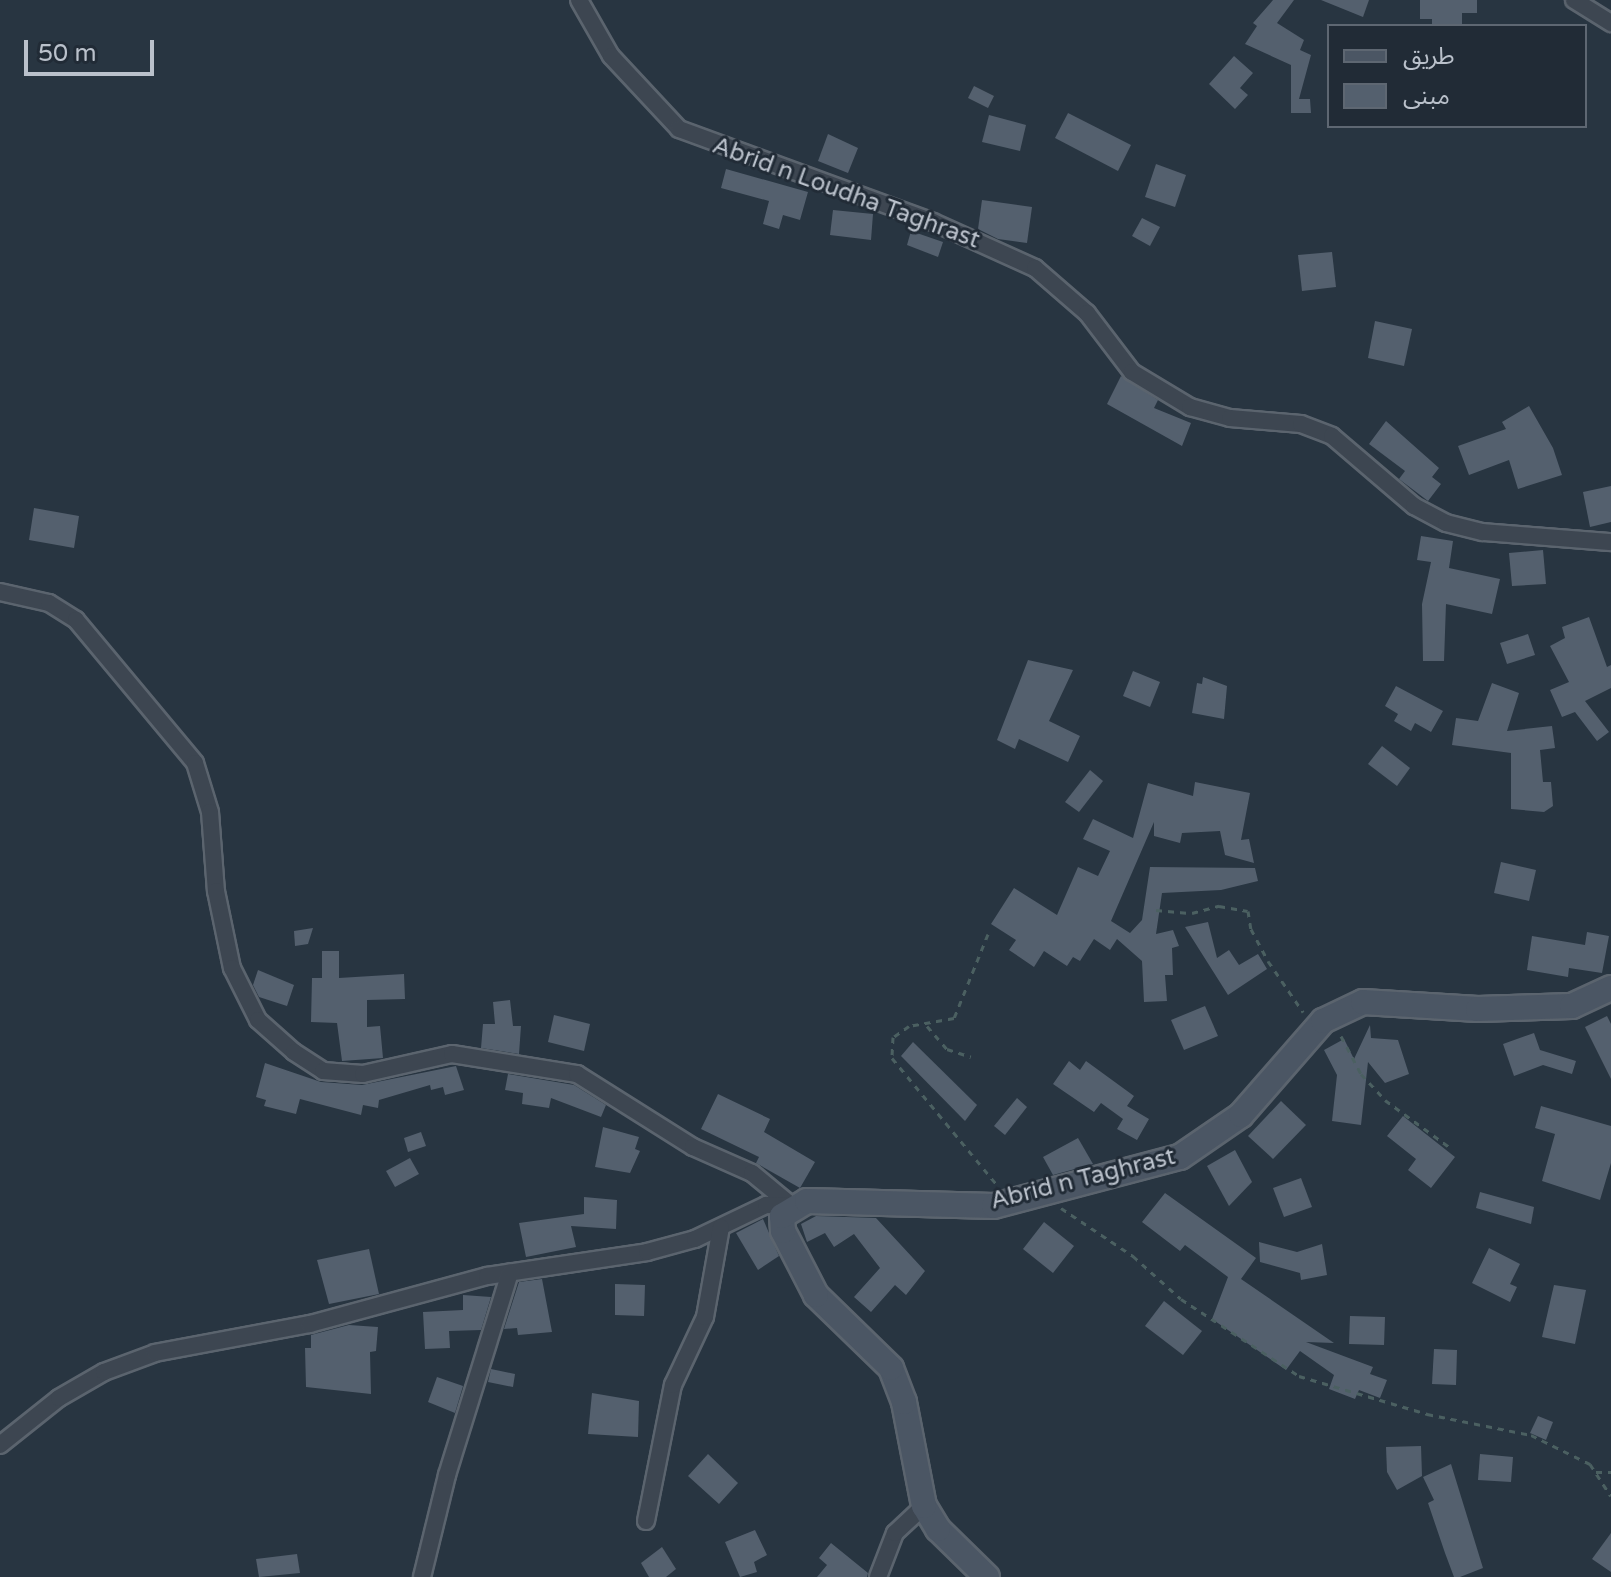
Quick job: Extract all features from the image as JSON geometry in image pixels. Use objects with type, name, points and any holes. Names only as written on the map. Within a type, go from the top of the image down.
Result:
[{"type":"street","name":"Abrid n Loudha Taghrast","points":[[579,0],[611,56],[679,129],[907,212],[1035,268],[1062,288],[1132,372],[1154,389],[1190,407],[1230,418],[1301,424],[1332,436],[1414,506],[1446,523],[1483,532],[1611,542]]},
{"type":"street","points":[[1574,0],[1611,23]]},
{"type":"street","points":[[0,592],[49,603],[76,620],[195,763],[210,812],[216,891],[236,979],[258,1020],[294,1052],[323,1071],[363,1074],[452,1054],[577,1074],[693,1147],[752,1173],[792,1206]]},
{"type":"street","points":[[1339,1009],[1363,1002],[1478,1009],[1572,1006],[1611,988]]},
{"type":"street","name":"Abrid n Taghrast","points":[[792,1206],[807,1201],[1006,1203],[1180,1157],[1221,1133],[1281,1074],[1317,1027],[1339,1009]]},
{"type":"street","points":[[0,1445],[59,1398],[104,1372],[155,1353],[310,1324],[510,1273],[647,1252],[721,1227],[766,1205],[792,1206]]},
{"type":"street","points":[[792,1206],[782,1216],[783,1231],[803,1275],[834,1314],[891,1368],[904,1402],[924,1506],[938,1529],[987,1577]]},
{"type":"street","points":[[646,1521],[673,1385],[705,1317],[721,1227]]},
{"type":"street","points":[[422,1577],[447,1475],[510,1273]]},
{"type":"street","points":[[878,1577],[895,1533],[924,1506]]},
{"type":"path","points":[[1156,910],[1192,913],[1219,906],[1248,911],[1251,929],[1287,996],[1317,1027]]},
{"type":"path","points":[[988,934],[954,1018],[927,1026],[909,1026],[893,1037],[892,1058],[942,1112],[964,1152],[994,1181],[1006,1203]]},
{"type":"path","points":[[1339,1009],[1337,1025],[1361,1074],[1385,1100],[1452,1149]]},
{"type":"path","points":[[927,1026],[947,1049],[971,1057]]},
{"type":"path","points":[[1047,1193],[1062,1210],[1133,1256],[1181,1299],[1215,1316],[1299,1376],[1427,1414],[1531,1435],[1596,1472],[1611,1496]]},
{"type":"path","points":[[1596,1472],[1611,1472]]},
{"type":"building","points":[[1273,0],[1294,0],[1277,23],[1304,40],[1300,50],[1311,55],[1299,99],[1310,99],[1311,113],[1291,113],[1291,65],[1245,44],[1257,26],[1253,23]]},
{"type":"building","points":[[1321,0],[1369,0],[1363,17]]},
{"type":"building","points":[[1420,0],[1477,0],[1477,13],[1462,13],[1462,24],[1432,24],[1432,19],[1420,19]]},
{"type":"building","points":[[1234,56],[1253,73],[1240,88],[1248,95],[1235,109],[1209,84]]},
{"type":"building","points":[[974,86],[994,96],[988,108],[968,98]]},
{"type":"building","points":[[1068,113],[1131,145],[1118,171],[1055,138]]},
{"type":"building","points":[[989,115],[1026,125],[1020,151],[982,142]]},
{"type":"building","points":[[828,134],[858,148],[848,173],[818,161]]},
{"type":"building","points":[[1156,164],[1186,175],[1175,207],[1145,197]]},
{"type":"building","points":[[726,169],[808,192],[800,220],[783,215],[779,229],[763,224],[769,201],[721,188]]},
{"type":"building","points":[[982,200],[1032,207],[1027,243],[998,239],[978,229]]},
{"type":"building","points":[[833,210],[873,214],[871,240],[830,235]]},
{"type":"building","points":[[1142,218],[1160,227],[1150,246],[1132,236]]},
{"type":"building","points":[[911,231],[943,242],[938,257],[907,245]]},
{"type":"building","points":[[1332,252],[1336,287],[1302,291],[1298,255]]},
{"type":"building","points":[[1375,321],[1412,329],[1404,366],[1368,358]]},
{"type":"building","points":[[1121,376],[1158,400],[1154,408],[1191,423],[1182,446],[1107,404]]},
{"type":"building","points":[[1529,406],[1553,448],[1562,475],[1518,489],[1509,460],[1469,475],[1458,446],[1506,429],[1502,422]]},
{"type":"building","points":[[1386,421],[1439,468],[1432,477],[1441,484],[1428,501],[1399,479],[1405,471],[1369,444]]},
{"type":"building","points":[[1611,486],[1611,522],[1590,527],[1583,492]]},
{"type":"building","points":[[34,508],[79,516],[74,548],[29,540]]},
{"type":"building","points":[[1421,536],[1453,541],[1449,568],[1500,579],[1492,614],[1446,604],[1444,661],[1423,661],[1422,604],[1431,562],[1417,560]]},
{"type":"building","points":[[1543,550],[1546,584],[1512,586],[1509,553]]},
{"type":"building","points":[[1589,617],[1607,667],[1611,665],[1611,688],[1585,701],[1609,732],[1597,741],[1575,712],[1562,717],[1550,690],[1569,682],[1550,646],[1565,638],[1562,627]]},
{"type":"building","points":[[1528,634],[1535,655],[1507,664],[1500,643]]},
{"type":"building","points":[[1028,660],[1073,670],[1049,721],[1080,736],[1068,762],[1019,739],[1015,749],[997,740]]},
{"type":"building","points":[[1133,671],[1160,682],[1150,707],[1123,696]]},
{"type":"building","points":[[1203,677],[1227,686],[1224,719],[1192,713],[1197,683],[1202,684]]},
{"type":"building","points":[[1492,683],[1519,693],[1507,731],[1552,726],[1555,748],[1540,750],[1543,782],[1551,782],[1553,806],[1544,812],[1511,809],[1511,753],[1452,745],[1456,718],[1478,721]]},
{"type":"building","points":[[1396,686],[1443,711],[1431,732],[1415,723],[1411,731],[1394,721],[1398,714],[1385,706]]},
{"type":"building","points":[[1382,746],[1410,768],[1397,786],[1368,764]]},
{"type":"building","points":[[1090,770],[1103,781],[1079,812],[1065,802]]},
{"type":"building","points":[[1195,782],[1250,793],[1241,840],[1249,839],[1254,863],[1225,855],[1220,831],[1182,833],[1180,843],[1154,836],[1154,822],[1111,921],[1130,933],[1142,920],[1150,867],[1255,868],[1258,881],[1221,890],[1162,893],[1156,934],[1173,930],[1179,946],[1172,948],[1173,975],[1165,975],[1167,1001],[1144,1002],[1142,961],[1117,939],[1110,950],[1094,939],[1080,961],[1073,957],[1067,966],[1044,951],[1034,967],[1009,950],[1016,940],[991,924],[1014,888],[1057,915],[1078,867],[1098,876],[1110,851],[1083,839],[1093,819],[1133,838],[1148,783],[1193,796]]},
{"type":"building","points":[[1501,862],[1536,870],[1529,901],[1494,893]]},
{"type":"building","points":[[1208,922],[1217,958],[1229,950],[1239,965],[1258,954],[1267,969],[1228,995],[1185,927]]},
{"type":"building","points":[[313,928],[308,944],[295,946],[294,931]]},
{"type":"building","points":[[1587,932],[1609,936],[1602,973],[1569,968],[1568,977],[1527,970],[1532,936],[1585,945]]},
{"type":"building","points":[[322,951],[339,951],[339,978],[404,974],[405,999],[367,1000],[367,1027],[380,1026],[383,1058],[342,1061],[337,1023],[311,1022],[312,978],[322,978]]},
{"type":"building","points":[[258,970],[294,985],[287,1006],[259,997],[253,985]]},
{"type":"building","points":[[510,1000],[513,1026],[521,1026],[519,1054],[481,1048],[483,1024],[495,1024],[493,1002]]},
{"type":"building","points":[[1205,1006],[1218,1036],[1184,1050],[1171,1020]]},
{"type":"building","points":[[554,1015],[590,1024],[584,1051],[548,1042]]},
{"type":"building","points":[[1607,1016],[1611,1024],[1611,1079],[1585,1027]]},
{"type":"building","points":[[1370,1025],[1371,1038],[1398,1040],[1409,1074],[1385,1083],[1368,1062],[1361,1125],[1332,1121],[1337,1075],[1324,1050],[1344,1039],[1354,1059]]},
{"type":"building","points":[[1534,1033],[1540,1050],[1576,1061],[1572,1074],[1543,1065],[1514,1076],[1503,1044]]},
{"type":"building","points":[[913,1042],[977,1105],[965,1121],[901,1056]]},
{"type":"building","points":[[1069,1061],[1080,1070],[1086,1061],[1134,1096],[1127,1106],[1149,1119],[1137,1140],[1117,1129],[1123,1119],[1101,1103],[1094,1112],[1053,1084]]},
{"type":"building","points":[[265,1063],[321,1082],[362,1085],[456,1066],[464,1090],[445,1095],[443,1087],[431,1090],[430,1085],[379,1100],[378,1108],[363,1105],[361,1115],[300,1099],[296,1114],[264,1106],[266,1100],[256,1097]]},
{"type":"building","points":[[508,1074],[574,1085],[606,1105],[601,1117],[551,1098],[549,1108],[522,1104],[523,1093],[505,1090]]},
{"type":"building","points":[[718,1094],[770,1119],[764,1132],[815,1162],[800,1188],[756,1163],[759,1157],[701,1129]]},
{"type":"building","points":[[1017,1098],[1027,1107],[1005,1135],[994,1126]]},
{"type":"building","points":[[1281,1101],[1306,1125],[1273,1159],[1248,1136]]},
{"type":"building","points":[[1541,1106],[1611,1126],[1611,1163],[1600,1200],[1542,1181],[1555,1134],[1535,1128]]},
{"type":"building","points":[[1403,1116],[1455,1157],[1431,1188],[1408,1170],[1416,1159],[1387,1136]]},
{"type":"building","points":[[603,1127],[639,1137],[635,1149],[640,1151],[630,1173],[595,1167]]},
{"type":"building","points":[[421,1132],[426,1146],[408,1152],[404,1138]]},
{"type":"building","points":[[1078,1138],[1093,1164],[1053,1175],[1043,1157]]},
{"type":"building","points":[[1235,1150],[1252,1182],[1229,1206],[1207,1166]]},
{"type":"building","points":[[410,1158],[419,1174],[395,1187],[386,1171]]},
{"type":"building","points":[[1301,1178],[1312,1207],[1284,1217],[1273,1188]]},
{"type":"building","points":[[1480,1192],[1534,1207],[1531,1224],[1476,1208]]},
{"type":"building","points":[[1165,1193],[1256,1258],[1241,1279],[1334,1343],[1306,1342],[1373,1367],[1370,1374],[1387,1380],[1380,1398],[1359,1390],[1355,1399],[1329,1389],[1334,1375],[1300,1351],[1286,1370],[1212,1319],[1228,1277],[1185,1245],[1180,1251],[1142,1222]]},
{"type":"building","points":[[584,1197],[617,1200],[616,1229],[571,1226],[576,1247],[526,1257],[519,1223],[584,1214]]},
{"type":"building","points":[[816,1216],[876,1218],[925,1271],[906,1295],[895,1285],[871,1312],[854,1297],[880,1268],[854,1234],[834,1247],[825,1233],[807,1242],[801,1224]]},
{"type":"building","points":[[763,1219],[779,1256],[758,1270],[736,1233]]},
{"type":"building","points":[[1044,1222],[1074,1246],[1053,1273],[1023,1249]]},
{"type":"building","points":[[1259,1242],[1297,1252],[1322,1244],[1327,1275],[1301,1280],[1300,1273],[1260,1262]]},
{"type":"building","points":[[1489,1248],[1520,1264],[1510,1284],[1517,1287],[1510,1302],[1472,1283]]},
{"type":"building","points":[[369,1249],[379,1294],[329,1304],[317,1260]]},
{"type":"building","points":[[542,1279],[552,1332],[518,1335],[517,1328],[504,1329],[519,1282]]},
{"type":"building","points":[[615,1284],[645,1285],[644,1316],[615,1315]]},
{"type":"building","points":[[1554,1285],[1586,1290],[1575,1344],[1542,1337]]},
{"type":"building","points":[[463,1295],[491,1297],[481,1330],[449,1331],[450,1348],[425,1349],[423,1312],[463,1310]]},
{"type":"building","points":[[1164,1301],[1202,1331],[1183,1355],[1145,1326]]},
{"type":"building","points":[[1350,1316],[1385,1317],[1384,1345],[1349,1344]]},
{"type":"building","points":[[349,1325],[378,1327],[376,1351],[370,1352],[371,1394],[306,1387],[305,1348],[311,1348],[311,1335]]},
{"type":"building","points":[[1434,1349],[1457,1350],[1456,1385],[1432,1384]]},
{"type":"building","points":[[491,1369],[515,1374],[513,1387],[488,1382]]},
{"type":"building","points":[[437,1377],[463,1386],[455,1413],[428,1402]]},
{"type":"building","points":[[592,1393],[639,1401],[638,1437],[588,1434]]},
{"type":"building","points":[[1538,1416],[1553,1422],[1546,1440],[1530,1433]]},
{"type":"building","points":[[1421,1446],[1422,1476],[1397,1490],[1387,1472],[1386,1447]]},
{"type":"building","points":[[708,1454],[738,1483],[719,1504],[688,1476]]},
{"type":"building","points":[[1480,1454],[1513,1457],[1511,1482],[1478,1480]]},
{"type":"building","points":[[1451,1464],[1483,1568],[1460,1577],[1454,1577],[1445,1553],[1428,1503],[1434,1500],[1423,1477]]},
{"type":"building","points":[[755,1530],[767,1555],[754,1562],[757,1572],[740,1577],[725,1542]]},
{"type":"building","points":[[1611,1533],[1611,1572],[1592,1559]]},
{"type":"building","points":[[831,1543],[868,1573],[867,1577],[817,1577],[827,1565],[819,1558]]},
{"type":"building","points":[[662,1547],[676,1569],[666,1577],[649,1577],[641,1563]]},
{"type":"building","points":[[297,1554],[300,1573],[259,1577],[256,1559]]}]
